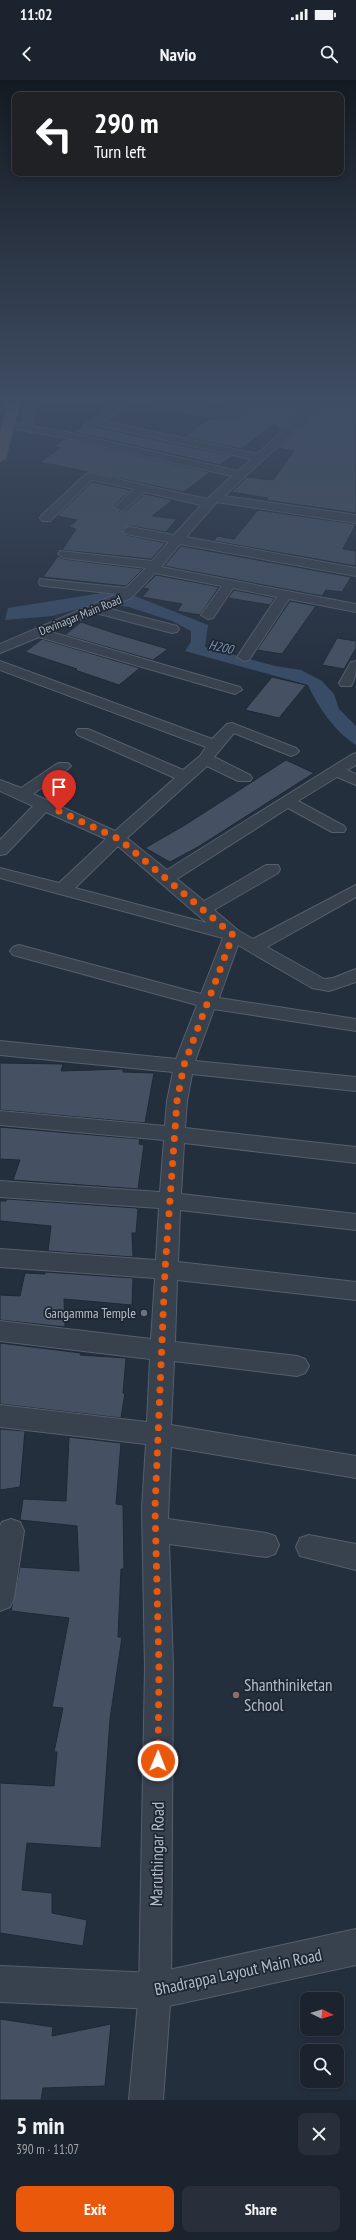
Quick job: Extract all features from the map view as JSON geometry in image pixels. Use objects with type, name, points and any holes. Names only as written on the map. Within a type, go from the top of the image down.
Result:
[{"type":"street","points":[[46,518],[70,495]]},
{"type":"street","points":[[122,507],[135,495]]},
{"type":"street","points":[[195,495],[356,519]]},
{"type":"street","points":[[211,495],[214,498]]},
{"type":"street","name":"Devinagar Main Road","points":[[0,649],[37,632],[101,607],[128,594],[154,567],[217,495]]},
{"type":"street","points":[[130,531],[356,572]]},
{"type":"street","points":[[64,554],[154,567],[230,584],[356,608]]},
{"type":"street","points":[[45,582],[128,594]]},
{"type":"street","points":[[208,615],[230,584]]},
{"type":"street","points":[[244,657],[285,595]]},
{"type":"street","points":[[101,607],[172,629]]},
{"type":"street","points":[[37,632],[235,690]]},
{"type":"street","points":[[0,665],[215,745]]},
{"type":"street","points":[[346,683],[356,665]]},
{"type":"street","points":[[62,890],[205,759],[215,745],[232,727],[291,751]]},
{"type":"street","points":[[83,732],[185,777]]},
{"type":"street","points":[[166,878],[356,758]]},
{"type":"street","points":[[205,759],[244,778]]},
{"type":"street","points":[[23,794],[63,766]]},
{"type":"street","points":[[336,771],[356,780]]},
{"type":"street","points":[[0,785],[23,794],[117,838],[243,941],[319,984],[328,986],[356,975]]},
{"type":"street","points":[[288,802],[338,829]]},
{"type":"street","points":[[0,850],[44,804]]},
{"type":"street","points":[[203,909],[272,869]]},
{"type":"street","points":[[0,873],[243,941],[356,890]]},
{"type":"street","name":"Maruthingar Road","points":[[146,2100],[155,1991],[159,1668],[156,1530],[158,1434],[165,1270],[177,1101],[184,1065],[207,1002],[243,941]]},
{"type":"street","points":[[19,951],[207,1002],[356,1025]]},
{"type":"street","points":[[0,1048],[184,1065],[356,1084]]},
{"type":"street","points":[[0,1118],[175,1134],[356,1155]]},
{"type":"street","points":[[0,1189],[170,1201],[356,1222]]},
{"type":"street","points":[[0,1258],[165,1270],[356,1291]]},
{"type":"street","points":[[0,1331],[297,1366]]},
{"type":"street","points":[[0,1416],[158,1434],[356,1467]]},
{"type":"street","points":[[156,1530],[266,1545]]},
{"type":"street","points":[[0,1598],[11,1531]]},
{"type":"street","points":[[309,1547],[356,1557]]},
{"type":"street","name":"Bhadrappa Layout Main Road","points":[[0,1984],[155,1991],[356,1947]]},
{"type":"water","points":[[102,593],[135,596],[208,625],[205,647],[275,666],[301,670],[322,681],[334,694],[339,709],[356,726],[356,745],[348,740],[334,726],[317,702],[308,685],[185,651],[191,642],[191,631],[172,621],[129,607],[101,603],[52,616],[5,620],[8,608]]},
{"type":"building","points":[[78,495],[125,495],[114,506],[120,512],[126,510],[143,495],[151,495],[173,500],[152,516],[177,519],[166,532],[130,526],[123,530],[126,535],[166,543],[151,559],[62,550],[76,529],[69,527],[77,520],[57,516]]},
{"type":"building","points":[[251,495],[356,495],[356,513],[265,500],[268,498]]},
{"type":"building","points":[[258,510],[356,524],[343,549],[356,551],[356,566],[214,541],[217,536],[234,539]]},
{"type":"building","points":[[181,546],[351,577],[342,592],[326,590],[322,596],[164,566]]},
{"type":"building","points":[[58,556],[64,559],[143,569],[126,586],[43,577]]},
{"type":"building","points":[[156,575],[219,587],[200,615],[177,611],[182,604],[142,597],[149,589],[143,588]]},
{"type":"building","points":[[234,590],[275,598],[270,605],[228,598]]},
{"type":"building","points":[[290,601],[316,606],[282,654],[257,650]]},
{"type":"building","points":[[81,622],[168,649],[153,660],[65,635]]},
{"type":"building","points":[[337,638],[356,641],[356,648],[344,669],[322,665]]},
{"type":"building","points":[[42,639],[140,668],[119,685],[25,652]]},
{"type":"building","points":[[272,677],[306,685],[279,718],[245,710]]},
{"type":"building","points":[[286,760],[314,773],[198,847],[170,862],[145,848],[185,825]]},
{"type":"building","points":[[0,1063],[63,1064],[61,1071],[123,1069],[123,1072],[154,1073],[145,1123],[0,1110]]},
{"type":"building","points":[[0,1127],[140,1139],[139,1144],[144,1145],[138,1189],[13,1180],[20,1160],[0,1159]]},
{"type":"building","points":[[7,1199],[136,1208],[138,1209],[136,1233],[132,1233],[133,1257],[48,1251],[51,1226],[0,1221],[0,1201],[6,1201]]},
{"type":"building","points":[[45,1272],[133,1278],[132,1305],[64,1299],[65,1327],[0,1320],[0,1295],[20,1296],[25,1273],[45,1274]]},
{"type":"building","points":[[0,1343],[81,1353],[80,1355],[126,1358],[123,1393],[125,1393],[121,1418],[0,1404]]},
{"type":"building","points":[[0,1429],[25,1431],[20,1487],[0,1490]]},
{"type":"building","points":[[69,1437],[121,1443],[116,1504],[123,1505],[124,1569],[121,1569],[118,1637],[122,1637],[110,1719],[101,1848],[27,1843],[22,1890],[52,1893],[52,1913],[87,1920],[83,1946],[0,1933],[0,1783],[54,1786],[57,1752],[54,1752],[63,1708],[52,1707],[69,1618],[11,1611],[20,1567],[79,1571],[77,1526],[20,1520],[23,1499],[66,1501]]},
{"type":"building","points":[[0,2019],[53,2027],[52,2036],[111,2024],[105,2086],[43,2088],[41,2100],[0,2100]]},
{"type":"place","name":"Gangamma Temple","points":[[144,1313]]},
{"type":"place","name":"Shanthiniketan School","points":[[236,1695]]},
{"type":"route","points":[[59,811],[119,839],[233,935],[184,1065],[177,1101],[165,1270],[155,1508],[159,1668],[158,1761]]},
{"type":"water label","name":"H200","points":[[221,647]]}]
